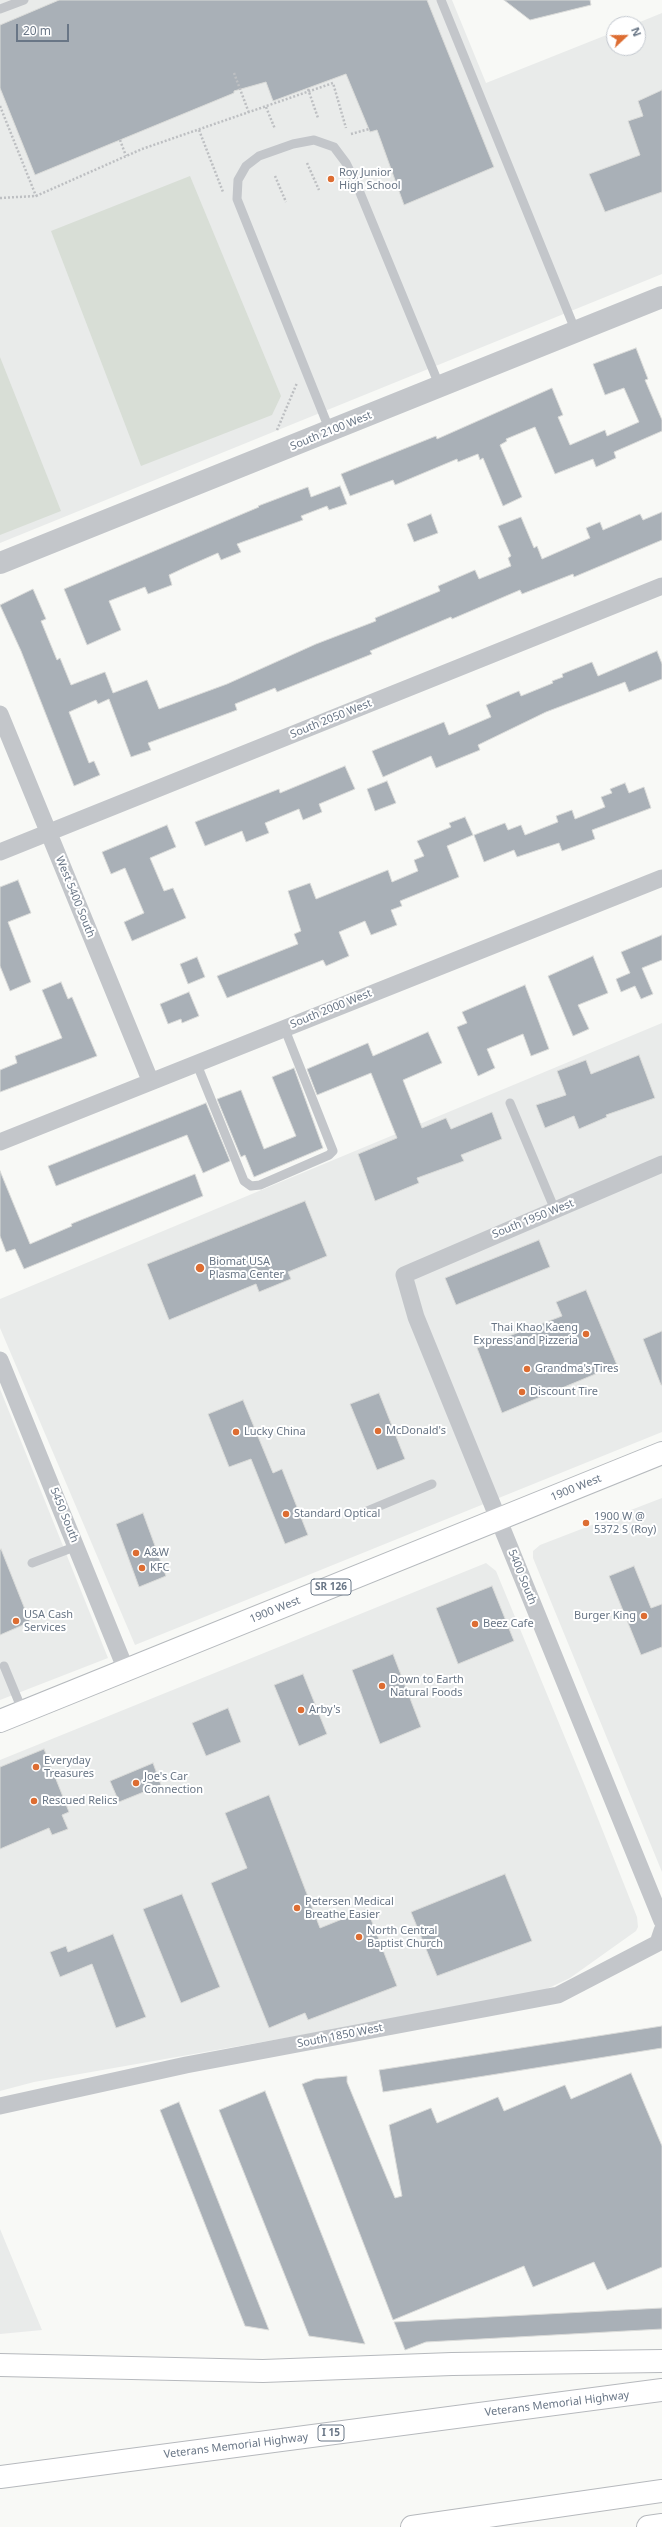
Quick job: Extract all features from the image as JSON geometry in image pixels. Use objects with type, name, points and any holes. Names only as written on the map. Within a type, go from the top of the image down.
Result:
[{"type":"main road","name":"1900 West","points":[[0,1721],[662,1454]]},
{"type":"main road","points":[[0,2365],[263,2371],[452,2364],[662,2361]]},
{"type":"main road","name":"Veterans Memorial Highway","points":[[0,2476],[662,2390]]},
{"type":"main road","points":[[412,2527],[662,2491]]},
{"type":"main road","points":[[648,2527],[662,2525]]},
{"type":"street","name":"South 2100 West","points":[[0,563],[662,297]]},
{"type":"street","name":"South 2050 West","points":[[0,852],[662,586]]},
{"type":"street","name":"West 5400 South","points":[[0,714],[150,1080]]},
{"type":"street","name":"South 2000 West","points":[[0,1142],[150,1080],[662,878]]},
{"type":"street","name":"South 1950 West","points":[[404,1275],[662,1164]]},
{"type":"street","name":"5400 South","points":[[404,1275],[416,1317],[662,1921]]},
{"type":"street","name":"5450 South","points":[[0,1360],[77,1546],[126,1670]]},
{"type":"street","name":"South 1850 West","points":[[0,2106],[186,2065],[558,1995],[658,1944],[662,1931]]},
{"type":"lane","points":[[0,9],[24,0]]},
{"type":"lane","points":[[441,0],[576,332]]},
{"type":"lane","points":[[330,431],[237,199],[238,180],[246,166],[259,156],[293,144],[314,140],[334,147],[338,152],[356,183],[440,387]]},
{"type":"lane","points":[[196,1062],[244,1181],[251,1186],[260,1185],[329,1155],[333,1151],[284,1027]]},
{"type":"lane","points":[[510,1103],[555,1210]]},
{"type":"lane","points":[[365,1512],[432,1484]]},
{"type":"lane","points":[[32,1563],[77,1546]]},
{"type":"lane","points":[[4,1666],[23,1712]]},
{"type":"path","points":[[234,73],[249,113]]},
{"type":"path","points":[[0,198],[36,196],[126,156],[333,83],[346,128]]},
{"type":"path","points":[[308,89],[318,118]]},
{"type":"path","points":[[0,106],[36,196]]},
{"type":"path","points":[[266,107],[275,129]]},
{"type":"path","points":[[351,134],[369,129]]},
{"type":"path","points":[[199,130],[223,192]]},
{"type":"path","points":[[120,140],[126,156]]},
{"type":"path","points":[[308,163],[319,190]]},
{"type":"path","points":[[275,176],[286,202]]},
{"type":"path","points":[[274,435],[299,379]]},
{"type":"shaded area","name":"Roy Junior High School","points":[[0,0],[452,0],[486,83],[606,35],[606,56],[646,56],[646,20],[662,13],[662,274],[0,543]]},
{"type":"shaded area","points":[[190,176],[281,396],[272,415],[141,466],[51,231]]},
{"type":"shaded area","points":[[0,357],[61,511],[0,535]]},
{"type":"shaded area","points":[[662,1023],[662,1432],[135,1645],[0,1328],[0,1299]]},
{"type":"shaded area","points":[[0,1389],[108,1658],[0,1700]]},
{"type":"shaded area","points":[[662,1498],[662,1872],[533,1558],[533,1551],[540,1545]]},
{"type":"shaded area","points":[[486,1563],[496,1571],[585,1786],[637,1917],[638,1927],[636,1931],[570,1978],[536,1994],[34,2082],[0,2091],[0,1760]]},
{"type":"shaded area","points":[[0,2229],[42,2330],[0,2334]]},
{"type":"building","points":[[59,0],[427,0],[494,167],[404,205],[377,130],[370,132],[346,74],[273,101],[266,82],[234,91],[234,93],[35,175],[0,88],[0,25]]},
{"type":"building","points":[[504,0],[590,0],[591,5],[530,20]]},
{"type":"building","points":[[662,90],[662,192],[605,212],[589,174],[640,155],[628,121],[643,116],[638,101]]},
{"type":"building","points":[[636,348],[648,379],[645,380],[662,420],[662,431],[614,452],[616,458],[596,467],[593,459],[555,474],[535,427],[506,439],[507,441],[500,445],[522,497],[503,506],[483,458],[480,460],[478,454],[458,462],[457,459],[395,485],[393,480],[350,496],[341,474],[436,436],[437,439],[552,388],[563,415],[558,417],[570,445],[605,430],[607,436],[639,422],[624,388],[605,395],[593,364]]},
{"type":"building","points":[[340,486],[347,504],[329,510],[327,506],[301,516],[303,520],[237,544],[241,552],[221,560],[218,553],[186,567],[169,575],[172,585],[148,594],[145,587],[109,601],[121,630],[87,645],[64,589],[259,507],[258,506],[308,487],[311,497]]},
{"type":"building","points":[[662,512],[662,540],[574,577],[573,574],[522,594],[520,590],[452,619],[451,617],[370,651],[372,654],[277,692],[275,688],[235,704],[237,710],[148,743],[151,750],[131,757],[109,699],[98,704],[96,700],[69,712],[89,763],[94,761],[100,775],[74,786],[21,651],[0,605],[33,589],[46,619],[41,621],[57,660],[60,658],[71,685],[105,672],[113,693],[147,680],[159,709],[227,684],[316,644],[376,621],[375,618],[440,591],[438,586],[475,570],[479,579],[511,566],[508,558],[511,556],[498,526],[521,517],[534,548],[537,546],[542,559],[590,538],[586,528],[600,522],[603,530],[640,514],[643,520]]},
{"type":"building","points":[[431,514],[438,533],[414,542],[407,524]]},
{"type":"building","points":[[657,651],[662,664],[662,679],[629,692],[625,682],[546,712],[478,745],[480,750],[436,768],[431,756],[383,777],[372,751],[444,722],[449,735],[491,717],[486,705],[519,691],[521,696],[553,683],[552,681],[563,677],[562,674],[592,662],[598,676]]},
{"type":"building","points":[[345,766],[355,789],[319,804],[322,812],[303,820],[299,809],[265,823],[269,833],[246,842],[242,831],[205,846],[195,822],[279,789],[280,793]]},
{"type":"building","points":[[387,781],[396,803],[375,811],[367,789]]},
{"type":"building","points":[[625,783],[629,793],[644,787],[651,808],[592,830],[595,839],[562,851],[559,843],[517,857],[514,850],[484,862],[474,835],[505,823],[508,830],[521,825],[525,835],[558,822],[556,816],[572,810],[575,819],[605,807],[601,797],[612,793],[610,789]]},
{"type":"building","points":[[465,817],[473,835],[447,846],[459,877],[400,901],[402,906],[391,910],[397,925],[371,935],[365,921],[339,932],[349,956],[326,966],[323,960],[227,998],[217,976],[298,944],[294,934],[301,931],[288,891],[310,883],[316,899],[388,870],[392,882],[418,871],[414,860],[424,856],[417,841],[451,827],[449,823]]},
{"type":"building","points":[[167,825],[176,847],[150,858],[164,891],[173,888],[186,918],[132,941],[124,922],[144,913],[125,868],[111,874],[102,852]]},
{"type":"building","points":[[18,880],[31,913],[8,922],[31,982],[10,991],[0,966],[0,887]]},
{"type":"building","points":[[662,935],[662,960],[642,968],[653,994],[641,999],[635,986],[621,992],[616,979],[630,973],[621,952]]},
{"type":"building","points":[[593,956],[608,993],[578,1005],[589,1029],[573,1036],[548,976]]},
{"type":"building","points":[[197,957],[205,977],[188,984],[180,964]]},
{"type":"building","points":[[61,982],[68,999],[72,997],[97,1056],[0,1092],[0,1070],[17,1063],[15,1056],[62,1038],[42,990]]},
{"type":"building","points":[[525,985],[549,1049],[531,1056],[523,1034],[487,1049],[495,1068],[478,1076],[457,1027],[467,1023],[462,1012]]},
{"type":"building","points":[[189,992],[199,1016],[182,1023],[181,1019],[168,1024],[160,1004]]},
{"type":"building","points":[[428,1032],[442,1063],[403,1080],[422,1128],[446,1118],[451,1129],[492,1112],[502,1139],[461,1155],[464,1161],[417,1178],[419,1183],[375,1201],[358,1154],[397,1138],[371,1073],[317,1095],[307,1069],[368,1043],[373,1056]]},
{"type":"building","points":[[639,1055],[655,1098],[606,1115],[607,1117],[579,1129],[574,1116],[545,1128],[536,1105],[566,1095],[557,1071],[586,1060],[591,1074]]},
{"type":"building","points":[[294,1068],[323,1148],[254,1177],[245,1155],[241,1157],[217,1099],[241,1090],[264,1149],[296,1136],[272,1077]]},
{"type":"building","points":[[206,1103],[230,1161],[203,1173],[187,1135],[56,1186],[48,1166]]},
{"type":"building","points":[[0,1171],[30,1244],[72,1226],[71,1224],[195,1174],[203,1196],[24,1269],[15,1249],[6,1252],[0,1236]]},
{"type":"building","points":[[305,1201],[327,1256],[288,1272],[291,1279],[259,1292],[256,1284],[169,1320],[147,1264]]},
{"type":"building","points":[[539,1240],[550,1267],[456,1305],[445,1278]]},
{"type":"building","points":[[586,1290],[617,1365],[502,1413],[477,1348],[562,1316],[556,1302]]},
{"type":"building","points":[[662,1331],[662,1385],[661,1385],[643,1339]]},
{"type":"building","name":"McDonald's","points":[[379,1393],[405,1459],[377,1470],[350,1404]]},
{"type":"building","points":[[243,1400],[273,1473],[282,1469],[308,1535],[285,1544],[251,1459],[229,1467],[208,1414]]},
{"type":"building","points":[[143,1513],[166,1576],[139,1587],[116,1524]]},
{"type":"building","points":[[1,1549],[30,1622],[0,1635],[0,1550]]},
{"type":"building","name":"Burger King","points":[[634,1566],[651,1608],[662,1604],[662,1647],[641,1655],[609,1576]]},
{"type":"building","name":"Beez Cafe","points":[[492,1586],[514,1641],[458,1664],[436,1608]]},
{"type":"building","points":[[393,1654],[421,1727],[380,1744],[352,1670]]},
{"type":"building","name":"Arby's","points":[[303,1674],[327,1734],[299,1746],[274,1685]]},
{"type":"building","points":[[228,1708],[241,1742],[206,1756],[192,1723]]},
{"type":"building","points":[[44,1749],[69,1812],[62,1815],[68,1829],[52,1835],[49,1828],[0,1849],[0,1767]]},
{"type":"building","name":"Joe's Car Connection","points":[[153,1763],[161,1785],[119,1802],[110,1781]]},
{"type":"building","points":[[269,1795],[320,1928],[367,1909],[397,1986],[308,2020],[305,2013],[269,2028],[211,1883],[247,1868],[225,1813]]},
{"type":"building","points":[[505,1874],[532,1941],[437,1976],[411,1912]]},
{"type":"building","points":[[182,1894],[220,1987],[181,2003],[143,1909]]},
{"type":"building","points":[[113,1934],[146,2017],[116,2028],[92,1964],[60,1977],[50,1952],[66,1946],[68,1952]]},
{"type":"building","points":[[662,2026],[662,2048],[383,2092],[379,2070]]},
{"type":"building","points":[[631,2073],[662,2146],[662,2267],[607,2290],[594,2262],[533,2287],[524,2266],[393,2320],[302,2084],[315,2079],[347,2076],[347,2082],[395,2198],[402,2196],[389,2125],[431,2108],[437,2123],[498,2097],[504,2111],[565,2085],[571,2099]]},
{"type":"building","points":[[265,2091],[365,2344],[309,2336],[219,2110]]},
{"type":"building","points":[[179,2102],[269,2330],[245,2326],[160,2110]]},
{"type":"building","points":[[662,2308],[662,2329],[426,2342],[405,2350],[394,2322]]},
{"type":"place","name":"Roy Junior High School","points":[[331,179]]},
{"type":"place","name":"Biomat USA Plasma Center","points":[[200,1268]]},
{"type":"place","name":"Thai Khao Kaeng Express and Pizzeria","points":[[586,1334]]},
{"type":"place","name":"Grandma's Tires","points":[[527,1369]]},
{"type":"place","name":"Discount Tire","points":[[522,1392]]},
{"type":"place","name":"McDonald's","points":[[378,1431]]},
{"type":"place","name":"Lucky China","points":[[236,1432]]},
{"type":"place","name":"Standard Optical","points":[[286,1514]]},
{"type":"place","name":"1900 W @ 5372 S (Roy)","points":[[586,1523]]},
{"type":"place","name":"A&W","points":[[136,1553]]},
{"type":"place","name":"KFC","points":[[142,1568]]},
{"type":"place","name":"Burger King","points":[[644,1616]]},
{"type":"place","name":"USA Cash Services","points":[[16,1621]]},
{"type":"place","name":"Beez Cafe","points":[[475,1624]]},
{"type":"place","name":"Down to Earth Natural Foods","points":[[382,1686]]},
{"type":"place","name":"Arby's","points":[[301,1710]]},
{"type":"place","name":"Everyday Treasures","points":[[36,1767]]},
{"type":"place","name":"Joe's Car Connection","points":[[136,1783]]},
{"type":"place","name":"Rescued Relics","points":[[34,1801]]},
{"type":"place","name":"Petersen Medical Breathe Easier","points":[[297,1908]]},
{"type":"place","name":"North Central Baptist Church","points":[[359,1937]]}]
